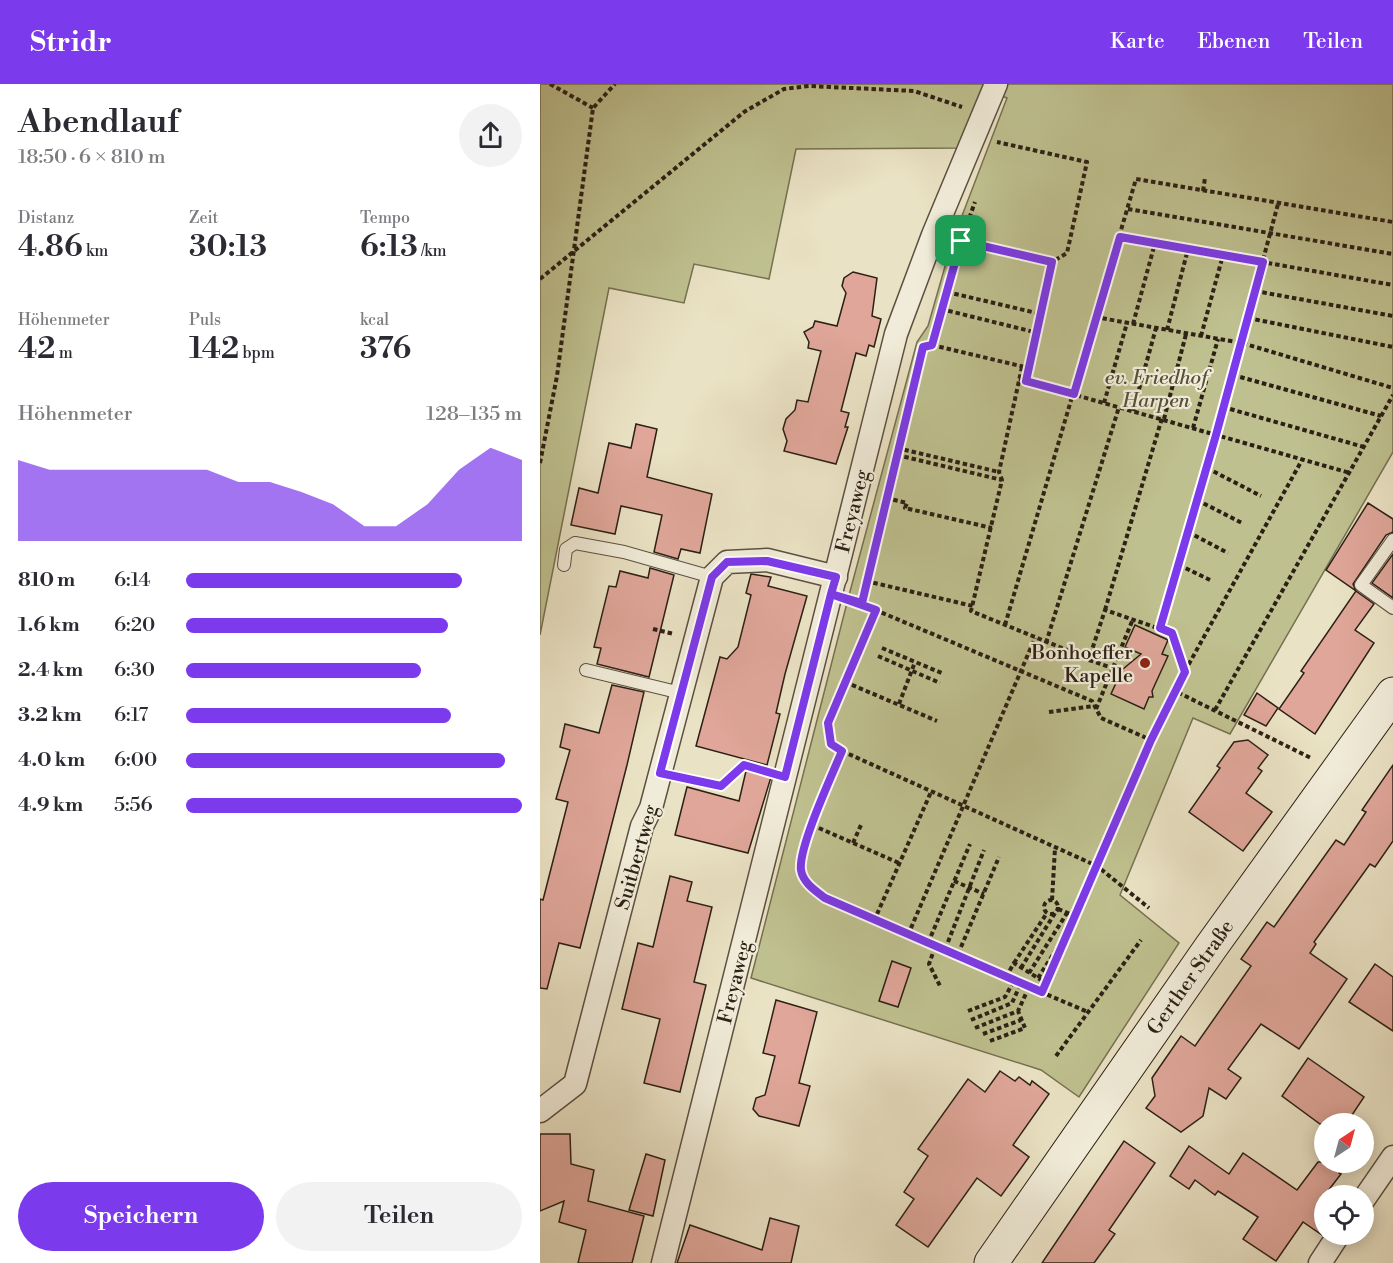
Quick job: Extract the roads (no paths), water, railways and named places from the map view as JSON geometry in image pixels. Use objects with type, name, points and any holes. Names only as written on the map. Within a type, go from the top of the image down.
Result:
[{"type":"street","name":"Freyaweg","points":[[663,1263],[896,334],[933,235],[996,84]]},
{"type":"street","points":[[712,577],[727,562],[767,561],[833,586]]},
{"type":"street","name":"Suitbertweg","points":[[540,1111],[575,1084],[642,826],[651,808],[712,577]]},
{"type":"street","name":"Gerther Straße","points":[[991,1263],[1200,963],[1339,771],[1389,708]]},
{"type":"street","points":[[1374,1185],[1393,1157]]},
{"type":"street","points":[[1320,1263],[1332,1245]]},
{"type":"lane","points":[[1393,540],[1361,585],[1393,608]]},
{"type":"lane","points":[[564,565],[566,549],[575,543],[624,552],[712,577]]},
{"type":"lane","points":[[586,670],[681,693]]},
{"type":"place","name":"Bonhoeffer Kapelle","points":[[1145,663]]},
{"type":"park label","name":"ev. Friedhof Harpen","points":[[1156,388]]}]
